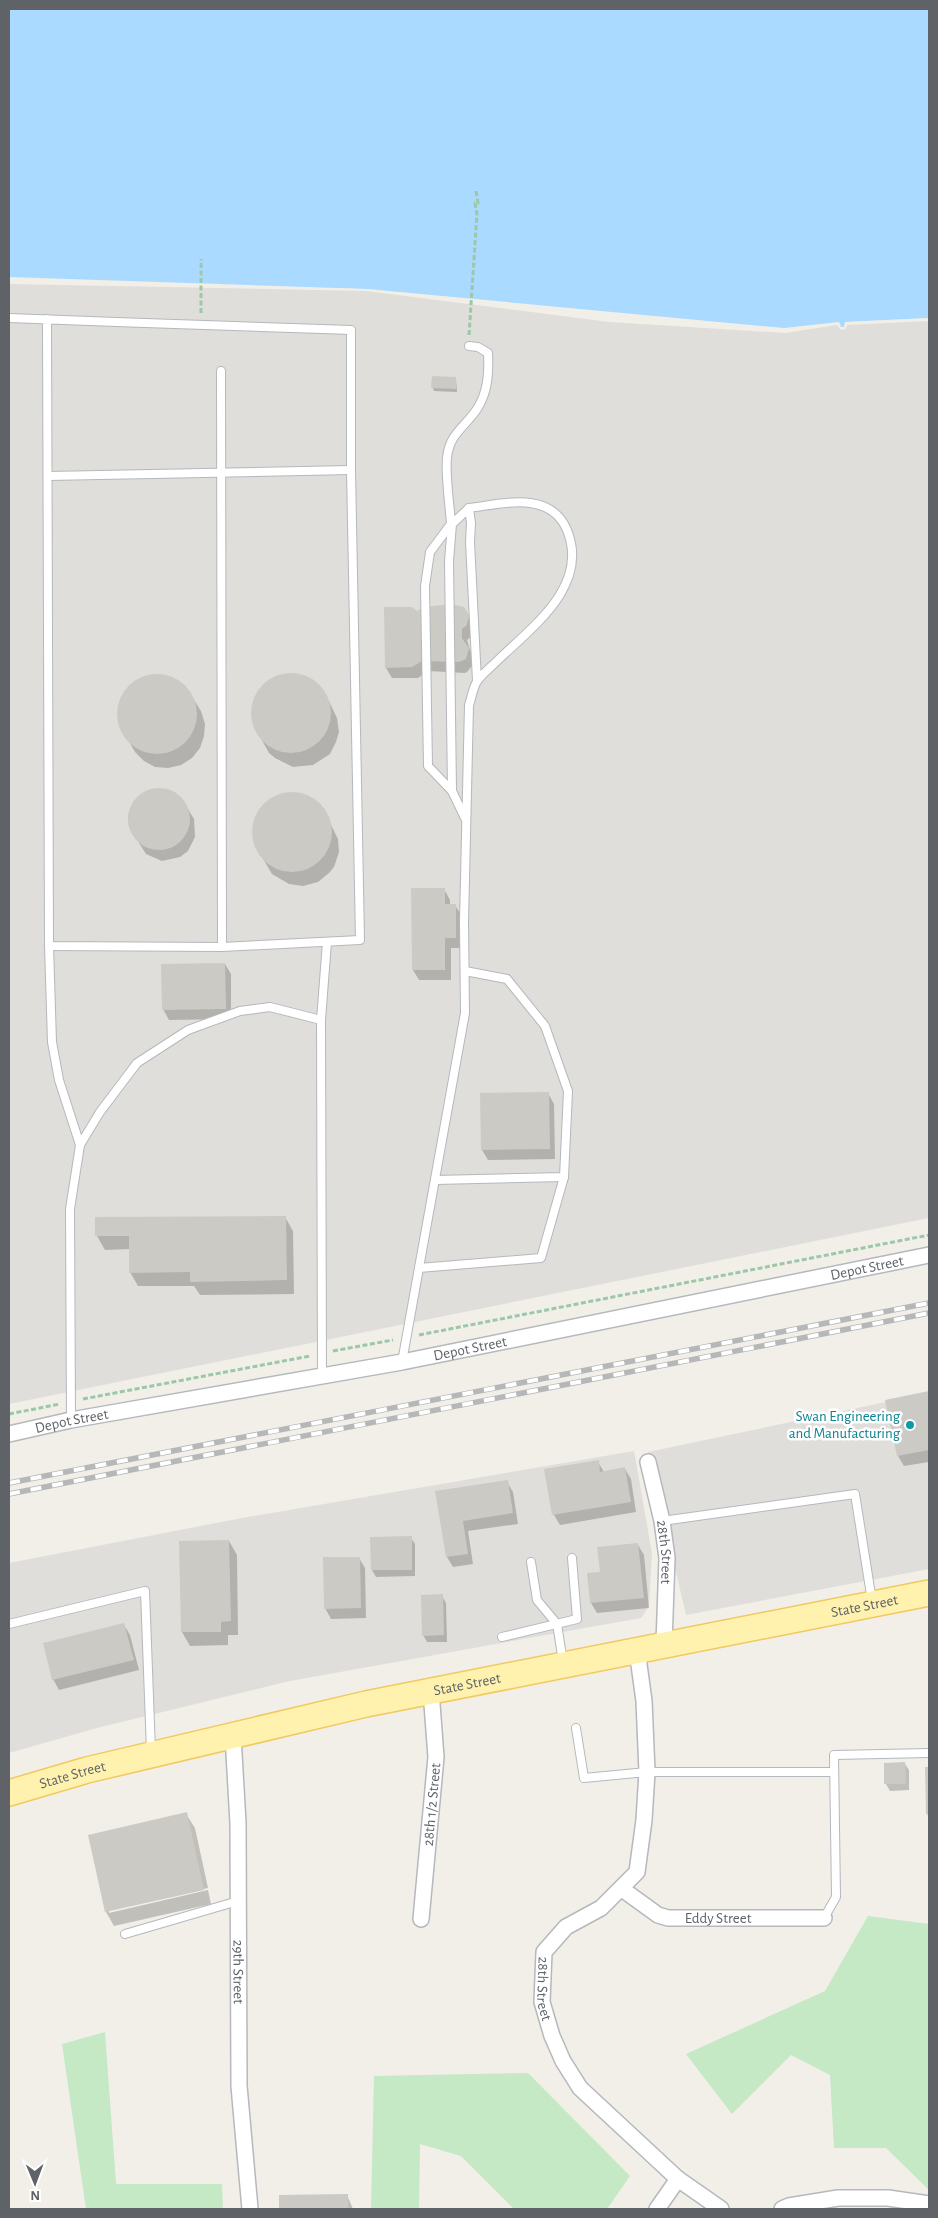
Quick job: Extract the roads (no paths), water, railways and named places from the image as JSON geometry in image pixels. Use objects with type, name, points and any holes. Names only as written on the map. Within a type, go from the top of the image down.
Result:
[{"type":"main road","name":"State Street","points":[[9,1793],[87,1770],[366,1704],[929,1593]]},
{"type":"street","name":"Depot Street","points":[[9,1434],[71,1420],[402,1362],[929,1255]]},
{"type":"street","name":"28th Street","points":[[648,1462],[662,1521],[667,1558],[664,1644]]},
{"type":"street","name":"28th Street","points":[[637,1650],[644,1701],[647,1772],[644,1820],[637,1872],[602,1908],[566,1927],[544,1952],[542,2002],[555,2044],[580,2088],[678,2179],[721,2209]]},
{"type":"street","name":"28th 1/2 Street","points":[[421,1919],[436,1757],[430,1691]]},
{"type":"street","name":"29th Street","points":[[233,1736],[238,1823],[239,2086],[250,2209]]},
{"type":"street","name":"Eddy Street","points":[[622,1889],[658,1915],[668,1918],[824,1918]]},
{"type":"street","points":[[658,2209],[678,2179]]},
{"type":"street","points":[[782,2209],[789,2206],[838,2198],[888,2198],[929,2204]]},
{"type":"lane","points":[[9,318],[351,330],[351,470],[360,940],[222,947],[48,946]]},
{"type":"lane","points":[[47,319],[48,946],[52,1042],[59,1080],[80,1145]]},
{"type":"lane","points":[[452,791],[449,561],[452,524],[446,458],[455,434],[476,411],[484,396],[489,373],[488,353],[478,347],[469,346]]},
{"type":"lane","points":[[221,371],[222,947]]},
{"type":"lane","points":[[48,476],[351,470]]},
{"type":"lane","points":[[466,820],[452,791],[428,766],[425,586],[430,552],[452,524],[469,508],[528,502],[548,507],[564,522],[571,540],[573,559],[568,582],[560,596],[540,620],[477,681]]},
{"type":"lane","points":[[402,1362],[465,1013],[464,971],[469,705],[477,681],[469,508]]},
{"type":"lane","points":[[322,1376],[321,1020],[327,942]]},
{"type":"lane","points":[[419,1268],[541,1258],[564,1177],[568,1091],[545,1026],[507,979],[464,971]]},
{"type":"lane","points":[[71,1420],[70,1209],[80,1145],[100,1112],[137,1063],[188,1030],[240,1011],[270,1007],[321,1020]]},
{"type":"lane","points":[[435,1180],[564,1177]]},
{"type":"lane","points":[[662,1521],[855,1494],[873,1604]]},
{"type":"lane","points":[[502,1637],[578,1620],[572,1558]]},
{"type":"lane","points":[[531,1562],[537,1600],[557,1624],[564,1664]]},
{"type":"lane","points":[[9,1624],[145,1591],[151,1755]]},
{"type":"lane","points":[[576,1728],[584,1778],[647,1772],[834,1772]]},
{"type":"lane","points":[[824,1918],[836,1897],[834,1755],[929,1752]]},
{"type":"lane","points":[[125,1934],[238,1901]]},
{"type":"water","points":[[9,9],[929,9],[929,318],[846,322],[844,327],[841,327],[839,322],[785,330],[367,289],[9,281]]},
{"type":"railway","points":[[9,1483],[929,1303]]},
{"type":"railway","points":[[9,1494],[929,1313]]},
{"type":"place","name":"Swan Engineering and Manufacturing","points":[[910,1425]]}]
